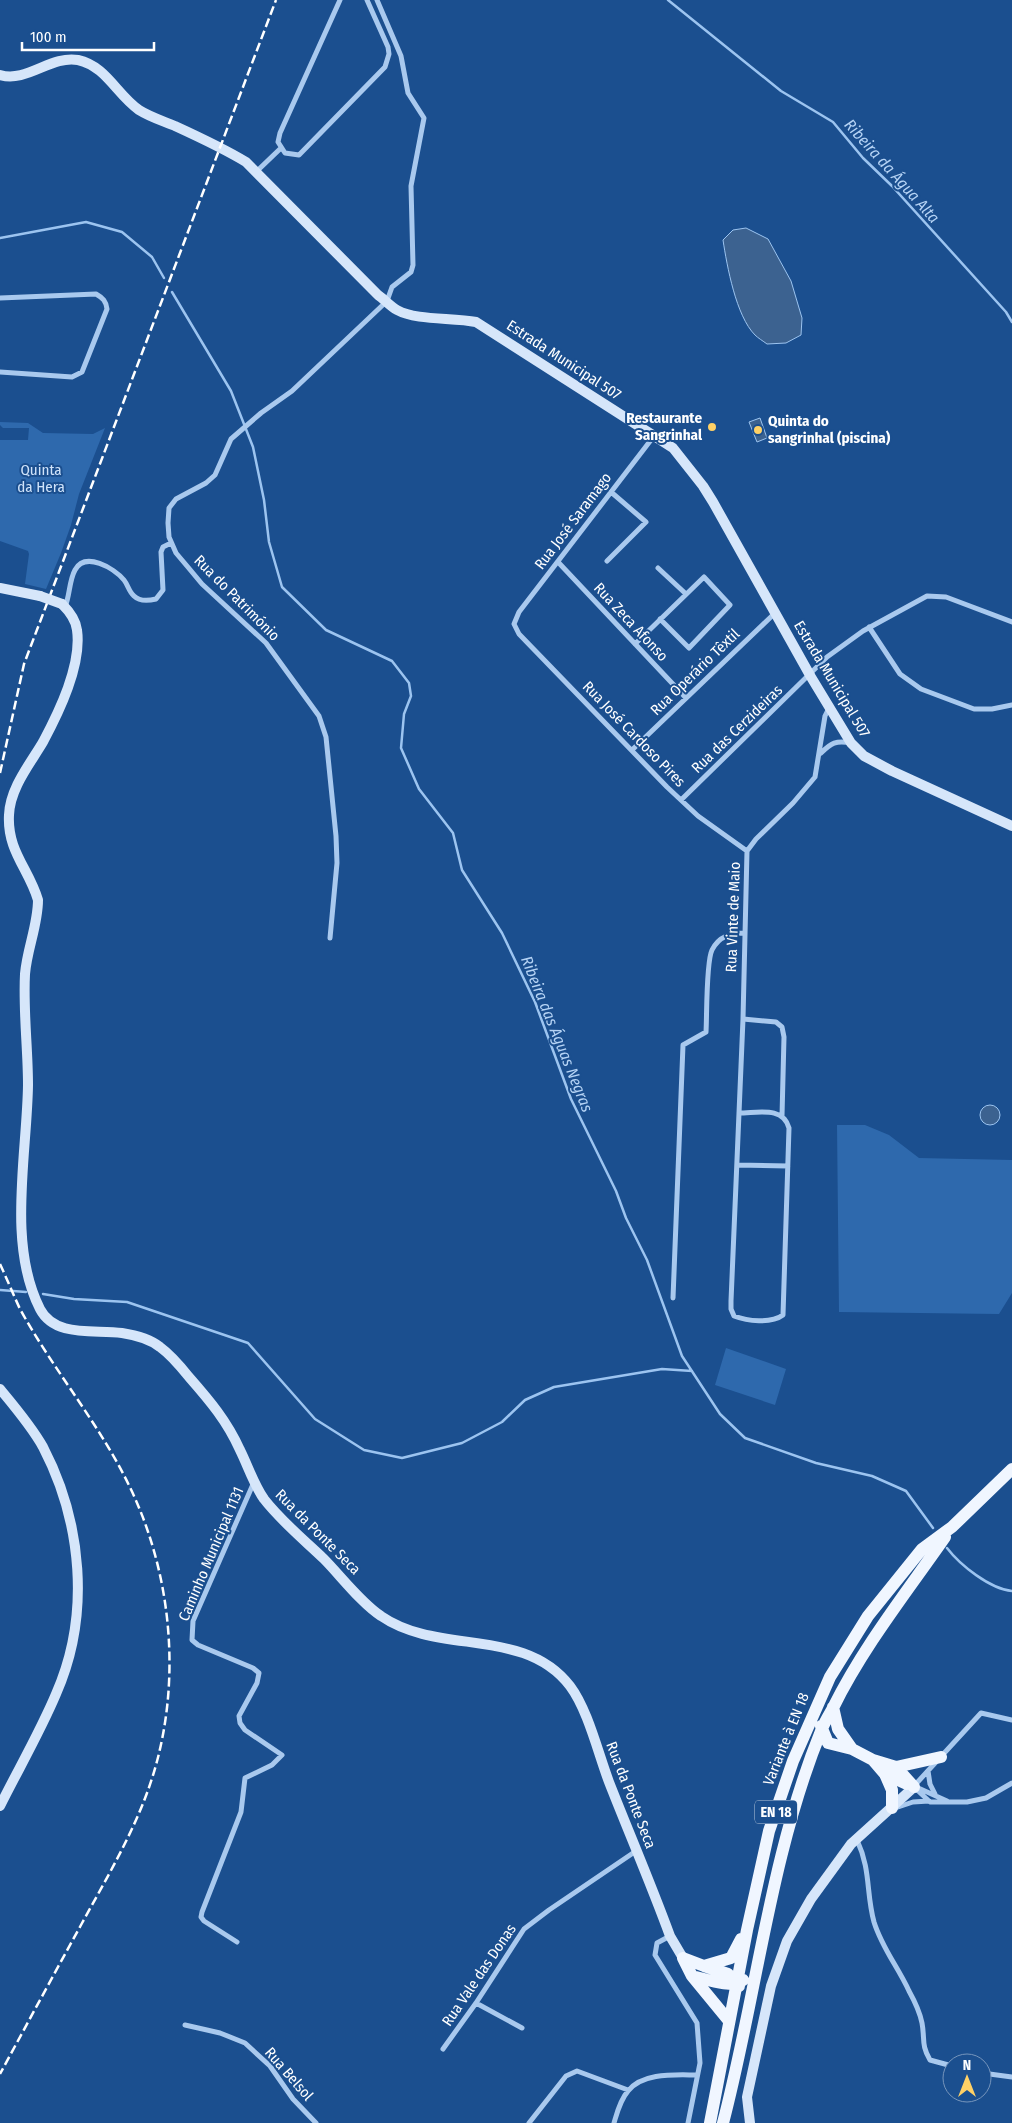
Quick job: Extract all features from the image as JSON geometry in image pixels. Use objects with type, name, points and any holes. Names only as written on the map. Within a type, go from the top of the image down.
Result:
[{"type":"main road","name":"Variante à EN 18","points":[[710,2123],[747,1930],[769,1831],[793,1761],[830,1677],[868,1616],[922,1549],[952,1527],[1012,1468]]},
{"type":"main road","name":"Variante à EN 18","points":[[723,2123],[786,1838],[821,1729],[840,1691],[878,1632],[952,1527]]},
{"type":"main road","points":[[817,1706],[821,1729],[828,1743],[852,1749],[890,1770],[914,1787]]},
{"type":"main road","points":[[833,1707],[838,1729],[852,1749]]},
{"type":"main road","points":[[805,1733],[821,1729],[838,1729]]},
{"type":"main road","points":[[811,1758],[835,1746]]},
{"type":"main road","points":[[890,1770],[941,1757]]},
{"type":"main road","points":[[890,1770],[892,1808]]},
{"type":"main road","points":[[704,1966],[731,1958],[747,1930]]},
{"type":"main road","points":[[683,1958],[728,1974],[738,1984],[743,1997],[746,2017]]},
{"type":"main road","points":[[683,1958],[692,1976],[729,2021]]},
{"type":"main road","points":[[692,1976],[738,1984],[757,1965]]},
{"type":"street","points":[[340,0],[280,133],[278,142],[286,153],[299,155],[385,67],[389,54],[388,47],[367,0]]},
{"type":"street","name":"Rua do Património","points":[[330,938],[337,863],[336,836],[326,737],[319,716],[266,643],[202,584],[176,553],[169,537],[168,523],[169,508],[176,499],[206,483],[215,475],[231,439],[261,413],[292,391],[387,302],[392,287],[411,272],[411,186],[424,118],[408,93],[401,56],[377,0]]},
{"type":"street","name":"Estrada Municipal 507","points":[[0,76],[16,76],[63,60],[77,60],[102,71],[124,96],[140,110],[221,147],[246,162],[397,310],[415,315],[458,318],[476,322],[674,448],[703,486],[829,708],[851,743],[864,756],[892,771],[1012,826]]},
{"type":"street","points":[[256,172],[281,148]]},
{"type":"street","points":[[0,298],[96,294],[102,298],[107,309],[82,372],[79,375],[72,378],[0,372]]},
{"type":"street","name":"Rua José Saramago","points":[[514,624],[519,612],[655,436]]},
{"type":"street","points":[[607,561],[646,522],[611,492]]},
{"type":"street","points":[[0,588],[40,596],[63,606],[68,600],[76,568],[82,562],[91,562],[116,572],[134,596],[141,600],[156,600],[163,590],[161,552],[163,547],[172,543]]},
{"type":"street","name":"Rua Zeca Afonso","points":[[558,562],[686,698]]},
{"type":"street","points":[[658,568],[686,594]]},
{"type":"street","points":[[634,644],[660,619],[686,594],[704,577],[730,605],[689,648],[660,619]]},
{"type":"street","name":"Rua das Cerzideiras","points":[[681,800],[840,646],[927,596],[946,596],[1012,622]]},
{"type":"street","name":"Rua da Ponte Seca","points":[[63,606],[72,617],[77,629],[74,668],[62,703],[43,742],[24,774],[11,802],[9,813],[10,837],[14,850],[38,900],[38,909],[27,953],[25,976],[28,1085],[23,1156],[22,1253],[42,1312],[50,1321],[59,1326],[73,1330],[120,1333],[141,1338],[160,1347],[178,1364],[225,1420],[262,1497],[379,1615],[427,1636],[512,1648],[543,1661],[559,1673],[573,1690],[582,1707],[608,1781],[670,1936],[683,1958]]},
{"type":"street","name":"Rua Operário Têxtil","points":[[632,750],[775,613]]},
{"type":"street","name":"Rua José Cardoso Pires","points":[[514,624],[519,634],[681,800],[698,816],[747,851]]},
{"type":"street","points":[[870,628],[900,674],[921,688],[974,709],[992,709],[1012,705]]},
{"type":"street","name":"Rua Vinte de Maio","points":[[788,1166],[783,1315],[776,1320],[744,1320],[734,1316],[731,1309],[743,1019],[747,851],[815,777],[825,716],[829,708]]},
{"type":"street","points":[[820,753],[833,742],[851,743]]},
{"type":"street","points":[[673,1298],[684,1045],[686,1042],[706,1032],[712,950],[730,933],[745,933]]},
{"type":"street","points":[[743,1019],[776,1022],[782,1027],[784,1037],[782,1116]]},
{"type":"street","points":[[737,1165],[788,1166],[789,1128],[786,1119],[779,1113],[739,1113]]},
{"type":"street","points":[[0,1389],[42,1446],[50,1462],[71,1522],[78,1569],[77,1617],[67,1662],[57,1692],[0,1806]]},
{"type":"street","name":"Caminho Municipal 1131","points":[[237,1942],[204,1921],[201,1917],[202,1912],[241,1812],[245,1778],[272,1765],[282,1755],[245,1730],[240,1723],[239,1716],[257,1683],[258,1673],[253,1668],[198,1646],[192,1640],[191,1631],[193,1621],[255,1481]]},
{"type":"street","points":[[750,2123],[747,2097],[771,1986],[787,1941],[811,1899],[857,1840],[914,1787],[981,1713],[1012,1720]]},
{"type":"street","points":[[928,1771],[930,1784],[935,1794]]},
{"type":"street","points":[[892,1808],[913,1802],[950,1803],[986,1798],[1012,1783]]},
{"type":"street","points":[[914,1787],[935,1794],[950,1803]]},
{"type":"street","points":[[914,1787],[929,1801]]},
{"type":"street","points":[[857,1840],[864,1855],[874,1921],[890,1960],[909,1991],[922,2022],[924,2048],[930,2060],[942,2063]]},
{"type":"street","name":"Rua Vale das Donas","points":[[443,2049],[476,2004],[524,1929],[637,1850]]},
{"type":"street","points":[[670,1936],[657,1942],[655,1955],[698,2022],[700,2063],[688,2123]]},
{"type":"street","points":[[476,2004],[522,2028]]},
{"type":"street","name":"Rua Belsol","points":[[185,2026],[220,2033],[245,2043],[270,2066],[294,2099],[316,2123]]},
{"type":"street","points":[[529,2123],[566,2076],[577,2071],[628,2090]]},
{"type":"street","points":[[992,2074],[1012,2077]]},
{"type":"street","points":[[614,2123],[628,2090],[659,2075],[697,2075]]},
{"type":"green space","name":"Quinta da Hera","points":[[0,422],[28,423],[43,433],[93,434],[105,428],[79,494],[71,525],[46,589],[25,584],[28,551],[0,541],[0,440],[28,440],[29,428],[3,428]]},
{"type":"green space","points":[[837,1125],[865,1125],[889,1135],[919,1158],[1012,1160],[1012,1293],[999,1314],[839,1312]]},
{"type":"green space","points":[[726,1348],[786,1369],[775,1405],[715,1385]]},
{"type":"shaded area","points":[[746,228],[768,239],[791,281],[802,318],[801,335],[786,343],[767,344],[755,335],[748,327],[733,290],[723,240],[733,230]]},
{"type":"shaded area","name":"Quinta do sangrinhal (piscina)","points":[[760,418],[767,438],[757,442],[749,422]]},
{"type":"shaded area","points":[[990,1105],[997,1108],[1000,1115],[997,1122],[990,1125],[983,1122],[980,1115],[983,1108]]},
{"type":"waterway","name":"Ribeira da Água Alta","points":[[668,0],[781,91],[833,122],[863,158],[892,186],[1006,312],[1012,322]]},
{"type":"waterway","name":"Ribeira das Águas Negras","points":[[0,238],[86,222],[122,232],[152,257],[164,278]]},
{"type":"waterway","name":"Ribeira das Águas Negras","points":[[172,292],[231,391],[253,447],[264,500],[269,542],[282,587],[326,630],[392,661],[409,683],[411,696],[404,714],[401,748],[419,789],[453,833],[462,870],[502,933],[535,1002],[571,1099],[647,1260],[682,1356],[720,1414],[745,1438],[816,1463],[872,1476],[906,1491],[933,1528]]},
{"type":"waterway","points":[[0,1290],[26,1292]]},
{"type":"waterway","points":[[43,1294],[74,1299],[127,1302],[248,1343],[315,1419],[364,1450],[402,1458],[462,1443],[502,1422],[525,1400],[554,1387],[662,1369],[692,1371]]},
{"type":"waterway","name":"Ribeira das Águas Negras","points":[[947,1548],[960,1562],[985,1581],[994,1586],[1012,1591]]},
{"type":"railway","points":[[0,773],[24,664],[276,0]]},
{"type":"railway","points":[[0,1264],[20,1309],[48,1356],[94,1424],[122,1471],[134,1496],[148,1531],[158,1567],[169,1643],[169,1681],[165,1719],[158,1757],[147,1793],[117,1860],[0,2074]]},
{"type":"place","name":"Restaurante Sangrinhal","points":[[712,427]]},
{"type":"place","name":"Quinta do sangrinhal (piscina)","points":[[758,430]]}]
